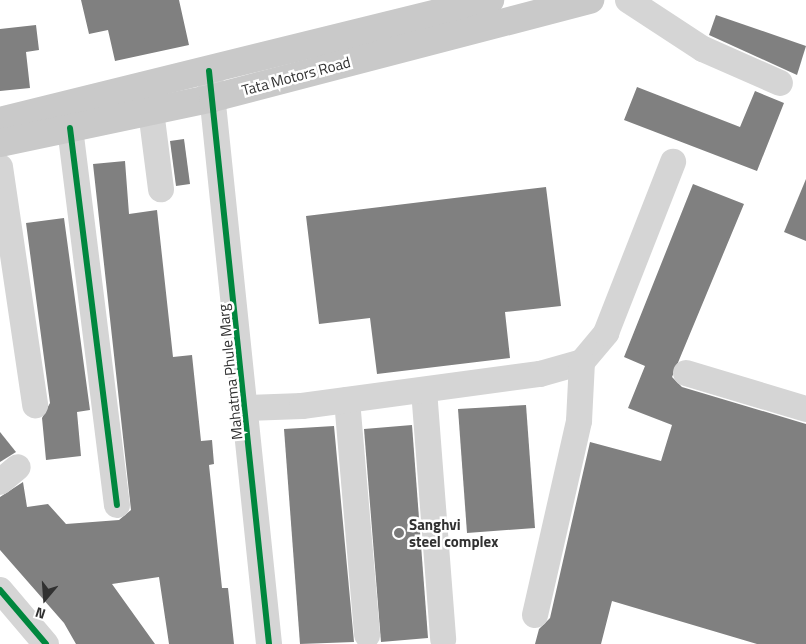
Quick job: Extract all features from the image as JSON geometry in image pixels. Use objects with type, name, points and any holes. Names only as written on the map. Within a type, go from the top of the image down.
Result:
[{"type":"main road","points":[[0,121],[211,85],[490,0]]},
{"type":"main road","name":"Tata Motors Road","points":[[0,143],[151,111],[211,85],[590,0]]},
{"type":"street","points":[[628,0],[703,50],[780,83]]},
{"type":"street","name":"Mahatma Phule Marg","points":[[211,85],[247,417],[269,644]]},
{"type":"street","points":[[151,111],[161,189]]},
{"type":"street","points":[[70,128],[117,505]]},
{"type":"street","points":[[247,417],[302,406],[540,374],[582,362],[606,333],[673,162]]},
{"type":"street","points":[[0,167],[35,405]]},
{"type":"street","points":[[535,615],[579,421],[582,362]]},
{"type":"street","points":[[686,373],[806,409]]},
{"type":"street","points":[[424,390],[443,639]]},
{"type":"street","points":[[347,400],[367,635]]},
{"type":"street","points":[[0,590],[46,644]]},
{"type":"building","points":[[81,0],[179,0],[189,45],[115,61],[108,30],[89,34]]},
{"type":"building","points":[[716,15],[806,46],[797,75],[709,35]]},
{"type":"building","points":[[36,25],[39,50],[26,52],[30,88],[0,91],[0,29]]},
{"type":"building","points":[[637,87],[740,127],[755,91],[784,103],[757,171],[624,120]]},
{"type":"building","points":[[184,139],[190,184],[176,186],[170,141]]},
{"type":"building","points":[[125,161],[129,214],[157,210],[173,357],[192,355],[201,441],[212,440],[214,464],[209,465],[222,588],[228,588],[234,644],[169,644],[159,577],[112,584],[155,644],[76,644],[64,623],[0,550],[0,497],[23,482],[27,507],[48,504],[66,524],[119,520],[131,510],[93,164]]},
{"type":"building","points":[[806,179],[806,241],[784,232]]},
{"type":"building","points":[[693,184],[744,204],[672,377],[682,387],[806,424],[806,644],[757,644],[612,601],[601,644],[535,644],[539,629],[550,618],[590,442],[661,461],[672,425],[628,408],[645,366],[624,357]]},
{"type":"building","points":[[546,187],[561,306],[505,312],[510,358],[377,374],[370,318],[319,324],[306,216]]},
{"type":"building","points":[[64,218],[90,410],[77,412],[81,456],[46,460],[42,418],[50,403],[26,223]]},
{"type":"building","points":[[526,405],[535,528],[467,533],[458,409]]},
{"type":"building","name":"Sanghvi steel complex","points":[[412,425],[428,638],[381,642],[364,429]]},
{"type":"building","points":[[334,426],[354,642],[300,644],[284,429]]},
{"type":"building","points":[[0,432],[16,452],[0,462]]},
{"type":"cycle path","points":[[209,71],[269,644]]},
{"type":"cycle path","points":[[70,128],[117,505]]},
{"type":"cycle path","points":[[0,590],[46,644]]},
{"type":"place","name":"Sanghvi steel complex","points":[[399,533]]}]
